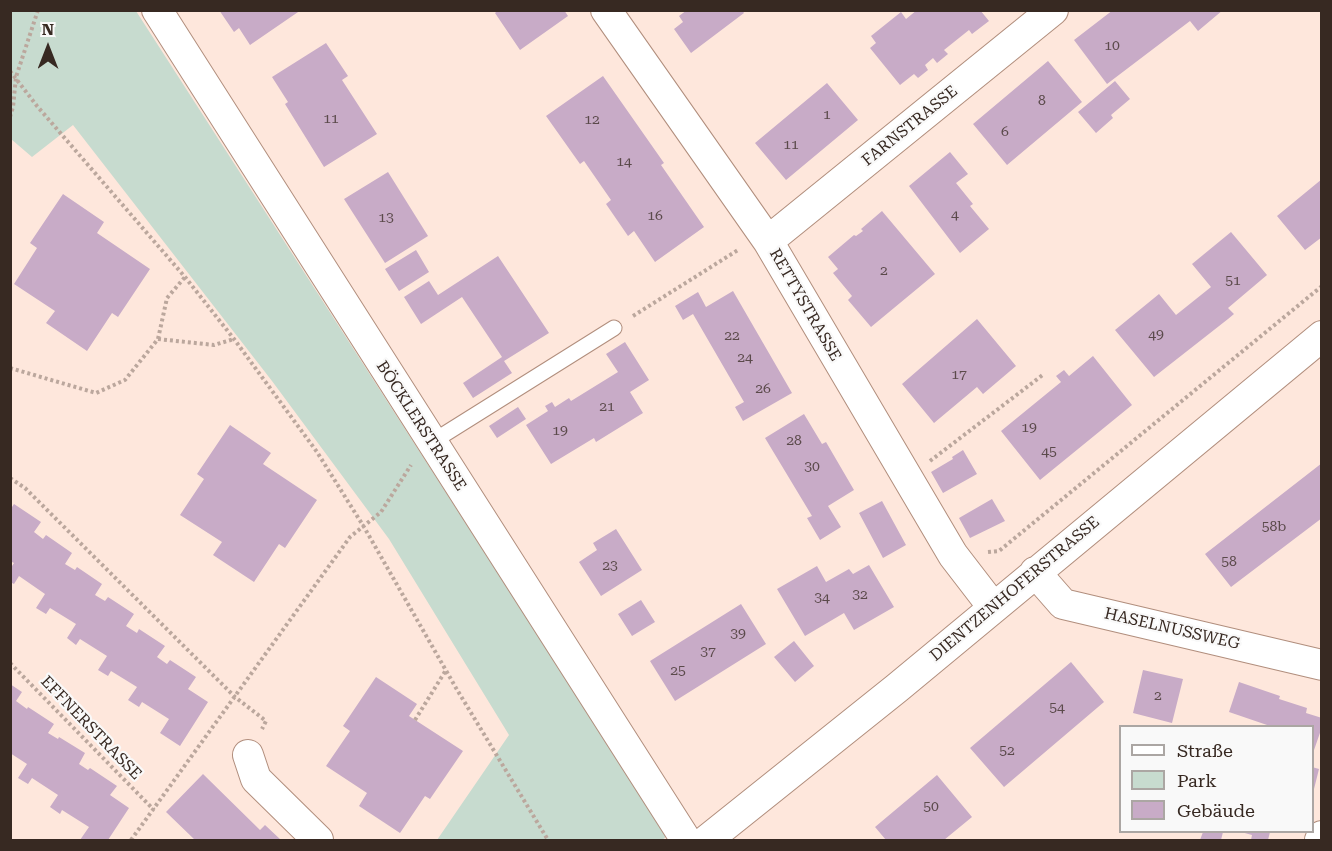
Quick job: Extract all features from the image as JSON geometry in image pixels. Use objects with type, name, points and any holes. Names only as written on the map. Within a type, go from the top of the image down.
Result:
[{"type":"street","name":"BÖCKLERSTRASSE","points":[[157,10],[686,840]]},
{"type":"street","name":"RETTYSTRASSE","points":[[606,10],[768,241],[953,555],[993,607]]},
{"type":"street","name":"FARNSTRASSE","points":[[768,241],[1037,15]]},
{"type":"street","name":"DIENTZENHOFERSTRASSE","points":[[707,840],[897,688],[1322,336]]},
{"type":"street","name":"HASELNUSSWEG","points":[[1035,572],[1063,604],[1322,665]]},
{"type":"street","points":[[248,755],[256,779],[318,840]]},
{"type":"lane","points":[[432,442],[614,328]]},
{"type":"path","points":[[10,117],[14,107],[16,77],[39,10]]},
{"type":"path","points":[[10,71],[37,106],[186,277],[317,452],[364,527],[548,840]]},
{"type":"path","points":[[614,328],[744,246],[768,241]]},
{"type":"path","points":[[11,367],[96,393],[125,380],[158,339],[167,298],[186,277]]},
{"type":"path","points":[[980,552],[999,551],[1322,286]]},
{"type":"path","points":[[158,339],[214,345],[234,339]]},
{"type":"path","points":[[907,479],[1044,374]]},
{"type":"path","points":[[131,840],[350,537],[381,512],[414,460],[432,442]]},
{"type":"path","points":[[10,478],[25,488],[51,513],[236,697],[266,721],[248,755]]},
{"type":"path","name":"EFFNERSTRASSE","points":[[10,663],[154,810]]},
{"type":"path","points":[[415,720],[446,670]]},
{"type":"green space","points":[[11,11],[136,11],[667,836],[662,840],[437,840],[509,735],[389,539],[272,381],[73,125],[32,157],[11,139]]},
{"type":"building","points":[[219,10],[301,10],[250,45],[239,28],[234,32]]},
{"type":"building","points":[[498,10],[564,10],[568,16],[520,50],[495,13]]},
{"type":"building","points":[[687,10],[742,10],[744,13],[691,53],[674,29],[683,22],[679,16]]},
{"type":"building","points":[[917,10],[980,10],[989,21],[972,34],[969,30],[944,50],[948,54],[937,63],[933,58],[925,65],[928,70],[918,78],[914,74],[900,85],[870,48],[876,43],[871,36],[901,12],[906,19]]},
{"type":"building","points":[[1113,10],[1223,10],[1198,31],[1190,21],[1107,84],[1074,40]]},
{"type":"building","points":[[326,43],[348,76],[342,80],[377,134],[324,167],[285,104],[288,102],[272,77]]},
{"type":"building","points":[[1048,61],[1082,102],[1007,165],[973,124]]},
{"type":"building","points":[[603,76],[664,163],[661,165],[704,227],[655,262],[634,231],[628,236],[606,204],[611,200],[584,161],[580,164],[546,116]]},
{"type":"building","points":[[1115,81],[1130,99],[1111,115],[1113,118],[1096,133],[1078,112]]},
{"type":"building","points":[[827,83],[858,120],[786,180],[755,143]]},
{"type":"building","points":[[950,152],[968,174],[956,183],[973,204],[970,206],[989,229],[960,253],[909,186]]},
{"type":"building","points":[[388,172],[428,236],[385,263],[344,199]]},
{"type":"building","points":[[1322,179],[1322,237],[1305,250],[1277,216]]},
{"type":"building","points":[[63,194],[104,222],[97,233],[150,269],[118,317],[112,313],[87,351],[46,323],[55,311],[14,284],[37,248],[30,243]]},
{"type":"building","points":[[882,211],[935,274],[871,327],[848,300],[852,296],[833,273],[838,269],[828,257],[854,235],[863,231],[861,229]]},
{"type":"building","points":[[1231,232],[1267,275],[1228,308],[1234,314],[1154,377],[1115,330],[1159,294],[1176,315],[1211,287],[1192,264]]},
{"type":"building","points":[[416,250],[429,272],[399,291],[385,269]]},
{"type":"building","points":[[498,256],[549,333],[504,361],[512,373],[473,398],[463,383],[502,357],[462,297],[421,324],[404,297],[429,281],[438,295]]},
{"type":"building","points":[[733,291],[792,393],[743,421],[735,407],[744,402],[693,314],[683,320],[675,306],[698,292],[706,307]]},
{"type":"building","points":[[977,319],[1016,366],[983,394],[977,387],[934,423],[902,384]]},
{"type":"building","points":[[625,342],[649,380],[630,392],[643,413],[596,442],[594,438],[551,464],[526,425],[548,411],[545,406],[552,402],[555,407],[569,398],[571,401],[618,372],[606,354]]},
{"type":"building","points":[[1093,356],[1132,405],[1040,480],[1001,431],[1061,382],[1056,376],[1064,370],[1069,376]]},
{"type":"building","points":[[518,407],[526,419],[497,438],[489,426]]},
{"type":"building","points":[[804,414],[822,444],[826,442],[854,490],[828,506],[841,527],[820,540],[807,518],[812,516],[765,438]]},
{"type":"building","points":[[230,425],[271,453],[263,464],[317,500],[285,548],[279,544],[254,582],[213,555],[222,542],[180,515],[204,479],[197,474]]},
{"type":"building","points":[[963,450],[977,474],[943,493],[931,472]]},
{"type":"building","points":[[1322,463],[1322,518],[1231,587],[1205,554]]},
{"type":"building","points":[[992,499],[1005,521],[970,538],[959,518]]},
{"type":"building","points":[[882,501],[906,545],[883,558],[859,513]]},
{"type":"building","points":[[14,504],[41,522],[34,532],[43,539],[46,535],[72,553],[65,564],[75,570],[77,567],[102,584],[95,595],[105,601],[108,597],[134,614],[126,626],[137,633],[139,629],[165,646],[157,657],[167,664],[170,660],[196,677],[188,689],[208,702],[180,746],[160,733],[169,719],[142,702],[139,707],[128,700],[137,687],[111,671],[108,676],[98,670],[107,656],[80,639],[76,645],[67,638],[76,624],[50,608],[46,614],[36,608],[45,594],[19,576],[14,584],[10,582],[10,569],[14,563],[10,561],[10,510]]},
{"type":"building","points":[[616,529],[642,570],[601,596],[579,562],[597,550],[593,543]]},
{"type":"building","points":[[869,565],[894,607],[854,630],[844,613],[805,636],[777,589],[817,566],[826,582],[849,569],[853,574]]},
{"type":"building","points":[[641,600],[655,622],[632,636],[618,614]]},
{"type":"building","points":[[741,604],[766,644],[675,701],[650,661]]},
{"type":"building","points":[[794,641],[814,666],[795,682],[774,657]]},
{"type":"building","points":[[1071,662],[1104,702],[1004,787],[970,748]]},
{"type":"building","points":[[1143,670],[1183,679],[1172,723],[1133,713]]},
{"type":"building","points":[[376,677],[417,704],[409,716],[463,751],[430,799],[425,796],[400,833],[359,806],[367,793],[326,766],[350,731],[343,726]]},
{"type":"building","points":[[1239,682],[1307,708],[1306,713],[1322,718],[1322,727],[1314,750],[1314,725],[1267,725],[1229,712]]},
{"type":"building","points":[[10,684],[22,692],[16,701],[54,724],[48,733],[85,753],[79,764],[88,770],[90,768],[117,786],[110,795],[129,808],[108,840],[80,840],[89,827],[62,810],[60,814],[50,807],[58,795],[32,778],[28,784],[18,778],[27,764],[10,753]]},
{"type":"building","points":[[1314,768],[1319,769],[1314,789]]},
{"type":"building","points":[[203,774],[260,830],[265,825],[281,840],[195,840],[166,812]]},
{"type":"building","points":[[937,775],[972,817],[944,840],[886,840],[875,827]]},
{"type":"building","points":[[1203,833],[1223,833],[1221,840],[1200,840]]},
{"type":"building","points":[[1245,833],[1270,833],[1268,840],[1251,840],[1252,835]]}]
